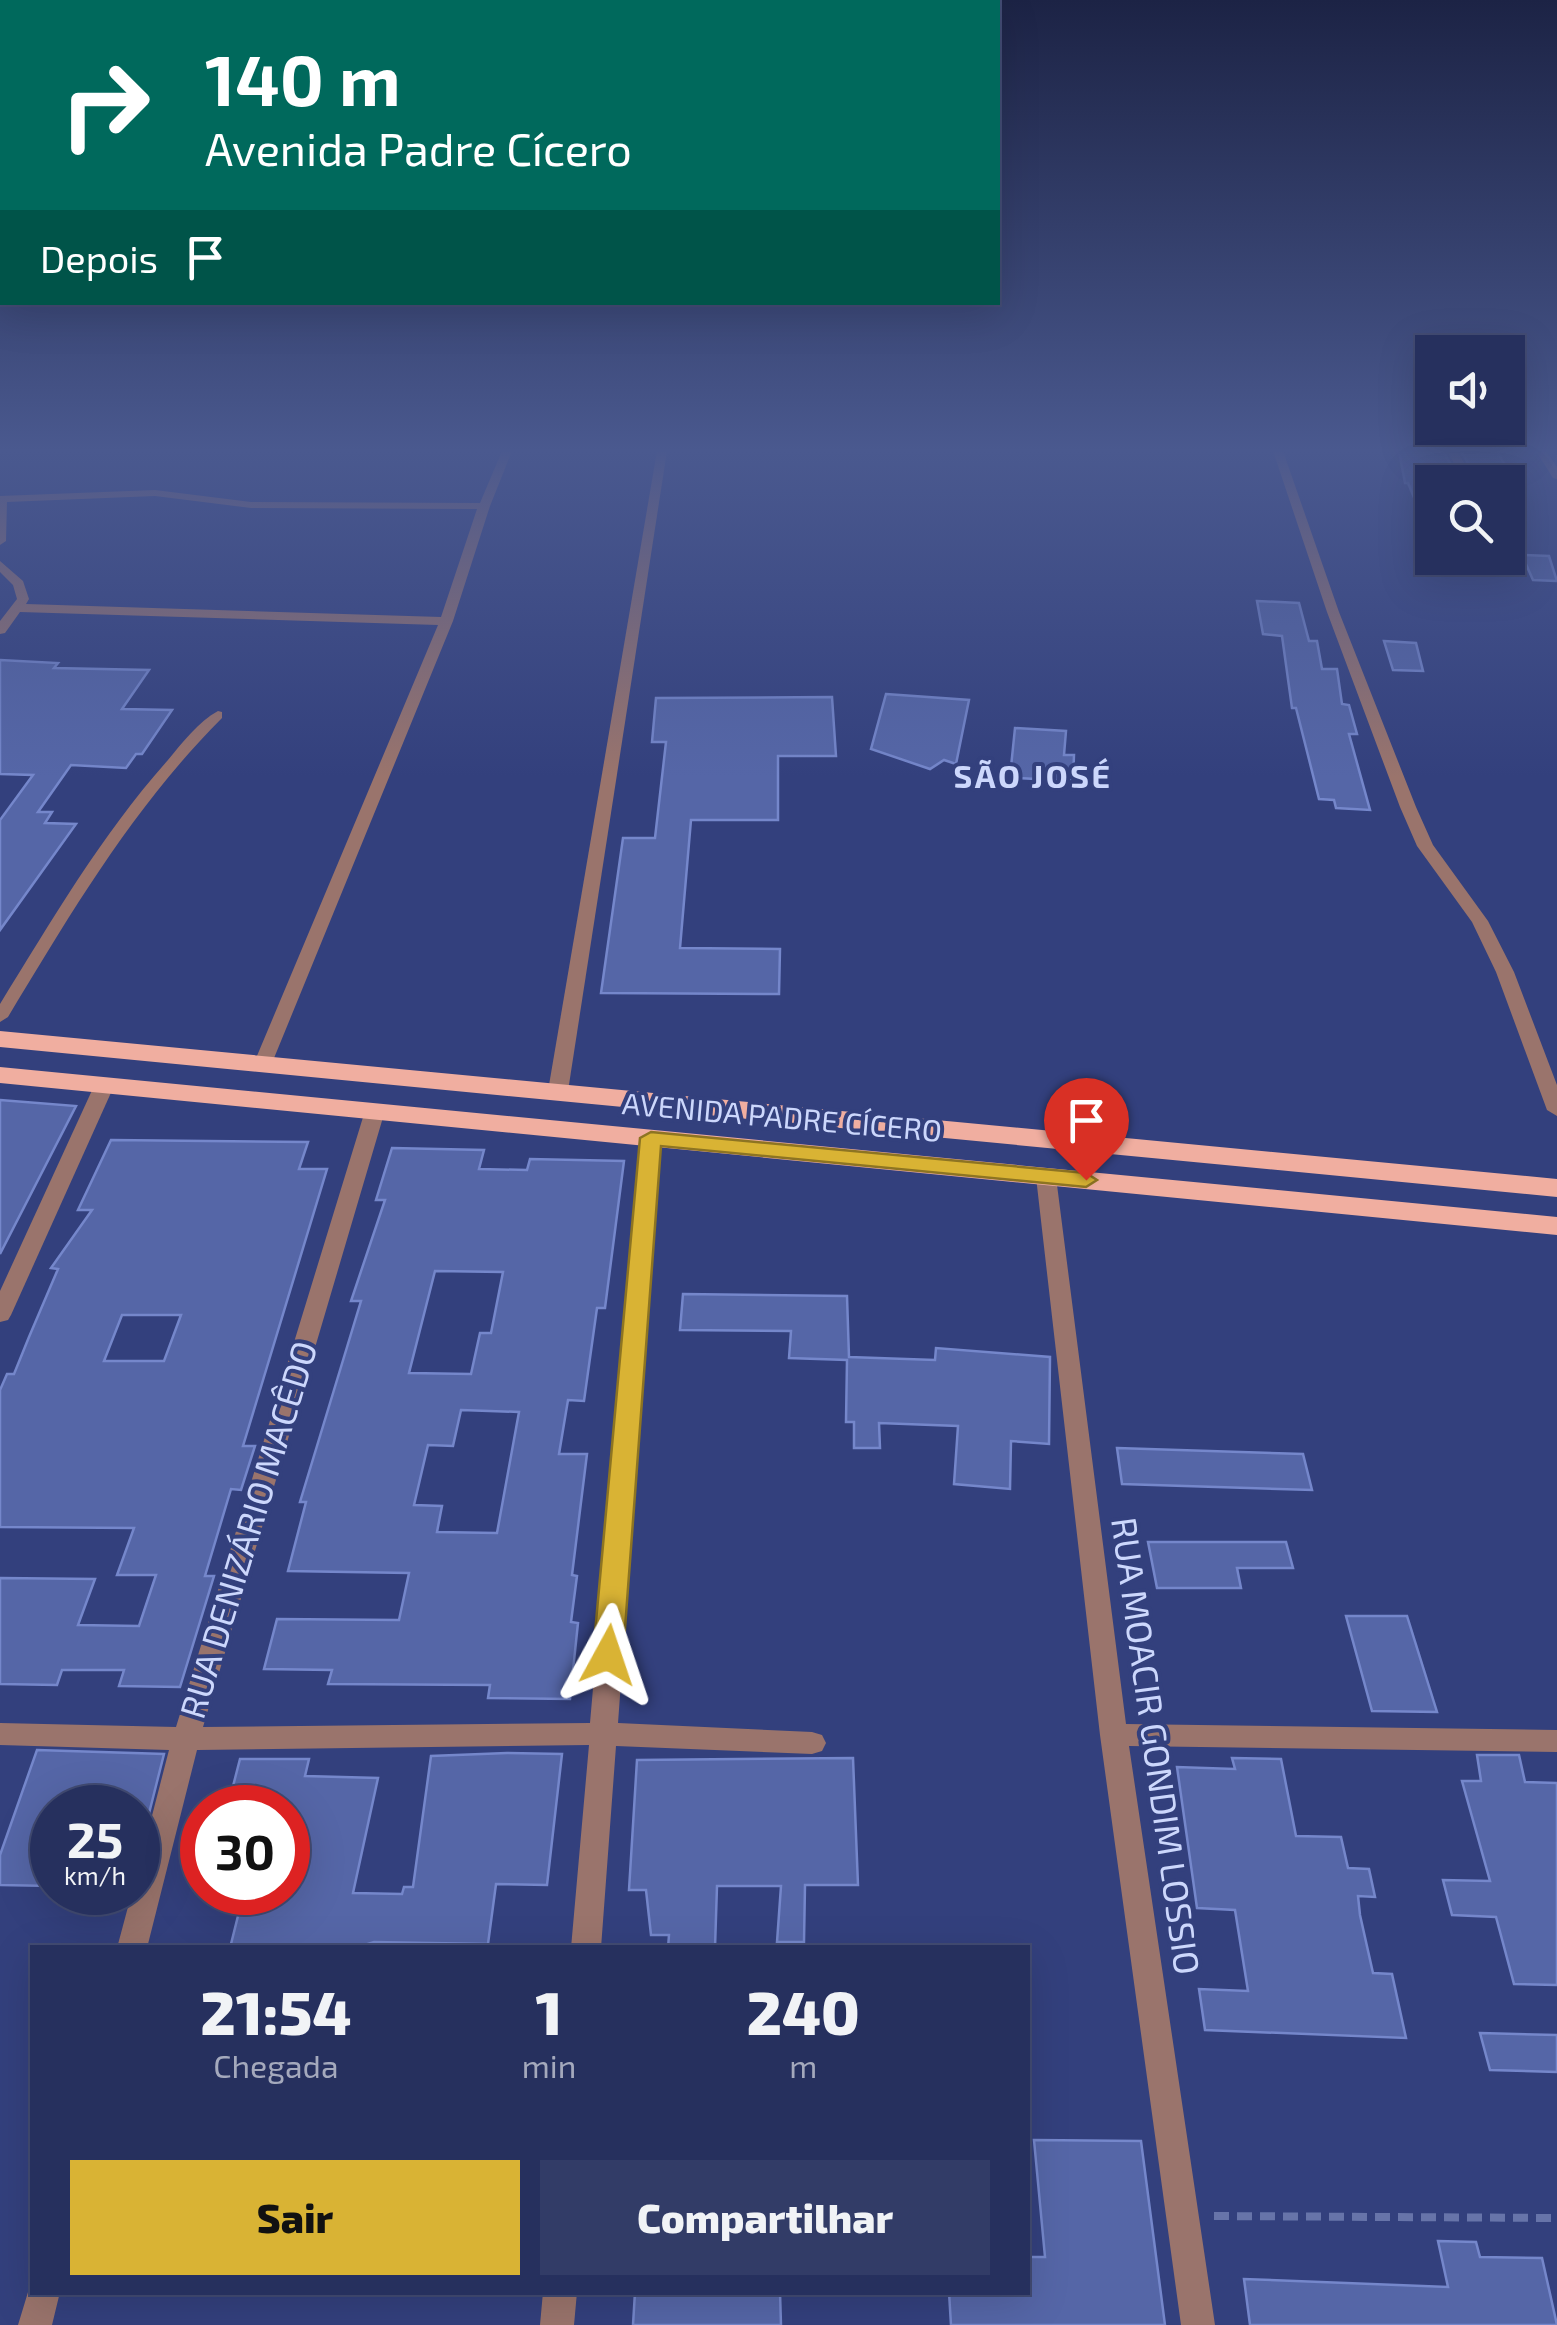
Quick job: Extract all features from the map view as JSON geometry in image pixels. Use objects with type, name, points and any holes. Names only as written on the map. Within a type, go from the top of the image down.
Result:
[{"type":"highway","name":"AVENIDA PADRE CÍCERO","points":[[0,1039],[1557,1188]]},
{"type":"highway","name":"AVENIDA PADRE CÍCERO","points":[[0,1076],[1557,1226]]},
{"type":"street","points":[[263,1063],[446,622],[466,560]]},
{"type":"street","points":[[558,1091],[644,560]]},
{"type":"street","points":[[1315,560],[1424,846],[1480,921],[1505,972],[1557,1110]]},
{"type":"street","points":[[0,565],[23,591],[18,608],[0,630]]},
{"type":"street","points":[[18,608],[446,622]]},
{"type":"street","points":[[0,1315],[104,1086]]},
{"type":"street","name":"RUA DENIZÁRIO MACÊDO","points":[[133,1945],[186,1738],[374,1114]]},
{"type":"street","points":[[586,1945],[651,1138]]},
{"type":"street","name":"RUA MOACIR GONDIM LOSSIO","points":[[1046,1176],[1114,1735],[1198,2325]]},
{"type":"street","points":[[0,1734],[186,1738],[601,1734],[812,1743]]},
{"type":"street","points":[[1114,1735],[1556,1741]]},
{"type":"street","points":[[35,2325],[42,2295]]},
{"type":"street","points":[[557,2325],[560,2295]]},
{"type":"lane","points":[[0,1016],[131,811],[182,748],[218,714]]},
{"type":"path","points":[[1181,2216],[1557,2218]]},
{"type":"building","points":[[1525,560],[1550,560],[1557,581],[1533,580]]},
{"type":"building","points":[[1257,601],[1299,603],[1309,641],[1317,641],[1322,669],[1337,669],[1342,704],[1349,705],[1357,734],[1349,734],[1370,810],[1336,808],[1334,800],[1319,799],[1296,708],[1292,708],[1282,636],[1263,634]]},
{"type":"building","points":[[1384,641],[1416,643],[1423,671],[1393,670]]},
{"type":"building","points":[[0,660],[58,663],[54,668],[149,670],[122,709],[172,710],[142,754],[136,754],[126,768],[71,765],[38,812],[52,812],[45,823],[76,824],[0,930],[0,820],[33,775],[0,774]]},
{"type":"building","points":[[886,694],[969,700],[956,764],[944,760],[930,769],[871,749]]},
{"type":"building","points":[[832,697],[836,756],[778,756],[778,820],[691,820],[680,948],[780,949],[779,994],[601,993],[623,838],[655,838],[666,742],[652,742],[656,698]]},
{"type":"building","points":[[1015,728],[1066,731],[1064,755],[1074,755],[1073,781],[1018,778],[1018,767],[1011,767]]},
{"type":"building","points":[[0,1100],[76,1106],[0,1254]]},
{"type":"building","points":[[111,1140],[308,1142],[299,1169],[327,1169],[243,1446],[255,1446],[241,1490],[231,1489],[205,1576],[214,1576],[180,1687],[119,1686],[124,1670],[62,1670],[57,1685],[0,1684],[0,1578],[95,1579],[78,1625],[139,1626],[156,1575],[117,1575],[134,1528],[0,1527],[0,1390],[7,1374],[14,1374],[58,1269],[51,1268],[92,1210],[78,1210]],"holes":[[[122,1315],[181,1315],[164,1361],[104,1361]]]},
{"type":"building","points":[[392,1148],[484,1150],[479,1169],[527,1170],[530,1159],[624,1161],[605,1308],[597,1308],[584,1401],[568,1400],[559,1454],[587,1454],[572,1575],[577,1576],[571,1622],[578,1623],[570,1699],[488,1698],[490,1685],[328,1684],[332,1670],[264,1669],[277,1619],[399,1620],[409,1573],[288,1571],[306,1502],[300,1502],[361,1301],[351,1301],[385,1200],[376,1200]],"holes":[[[435,1271],[503,1272],[491,1333],[480,1333],[471,1374],[409,1373]],[[461,1410],[519,1412],[497,1533],[437,1532],[442,1506],[414,1505],[428,1445],[453,1446]]]},
{"type":"building","points":[[683,1294],[847,1296],[849,1357],[935,1360],[936,1348],[1050,1357],[1049,1444],[1011,1441],[1010,1489],[954,1484],[958,1426],[879,1423],[880,1448],[854,1448],[854,1422],[846,1422],[847,1360],[789,1358],[791,1331],[680,1330]]},
{"type":"building","points":[[1117,1448],[1303,1454],[1312,1490],[1122,1484]]},
{"type":"building","points":[[1148,1542],[1286,1542],[1293,1568],[1237,1568],[1241,1588],[1157,1588]]},
{"type":"building","points":[[1346,1616],[1407,1616],[1437,1712],[1372,1711]]},
{"type":"building","points":[[37,1750],[164,1754],[156,1785],[30,1785],[30,1886],[0,1885],[0,1855]]},
{"type":"building","points":[[562,1754],[547,1885],[496,1884],[488,1944],[231,1945],[238,1915],[310,1915],[310,1785],[233,1785],[240,1759],[309,1759],[305,1776],[378,1778],[353,1893],[402,1894],[404,1887],[413,1887],[431,1756]]},
{"type":"building","points":[[1477,1755],[1519,1755],[1525,1782],[1557,1783],[1557,1985],[1514,1984],[1496,1917],[1452,1915],[1443,1880],[1490,1881],[1462,1781],[1481,1781]]},
{"type":"building","points":[[853,1758],[858,1885],[805,1885],[804,1942],[777,1942],[781,1886],[717,1886],[715,1945],[668,1945],[669,1935],[651,1935],[646,1890],[629,1890],[637,1760]]},
{"type":"building","points":[[1232,1758],[1281,1759],[1296,1836],[1341,1837],[1348,1868],[1369,1869],[1375,1897],[1358,1896],[1360,1915],[1373,1973],[1392,1974],[1406,2038],[1205,2030],[1199,1989],[1248,1991],[1235,1910],[1197,1908],[1177,1767],[1235,1769]]},
{"type":"building","points":[[1480,2033],[1557,2035],[1557,2072],[1490,2070]]},
{"type":"building","points":[[1034,2140],[1141,2141],[1165,2325],[951,2325],[949,2295],[1030,2295],[1030,2257],[1045,2257]]},
{"type":"building","points":[[1438,2241],[1476,2242],[1480,2257],[1542,2258],[1557,2325],[1250,2325],[1244,2279],[1448,2287]]},
{"type":"building","points":[[635,2295],[780,2295],[781,2325],[633,2325]]},
{"type":"district","name":"SÃO JOSÉ","points":[[1033,777]]},
{"type":"route","points":[[608,1655],[651,1138],[1086,1180]]}]
